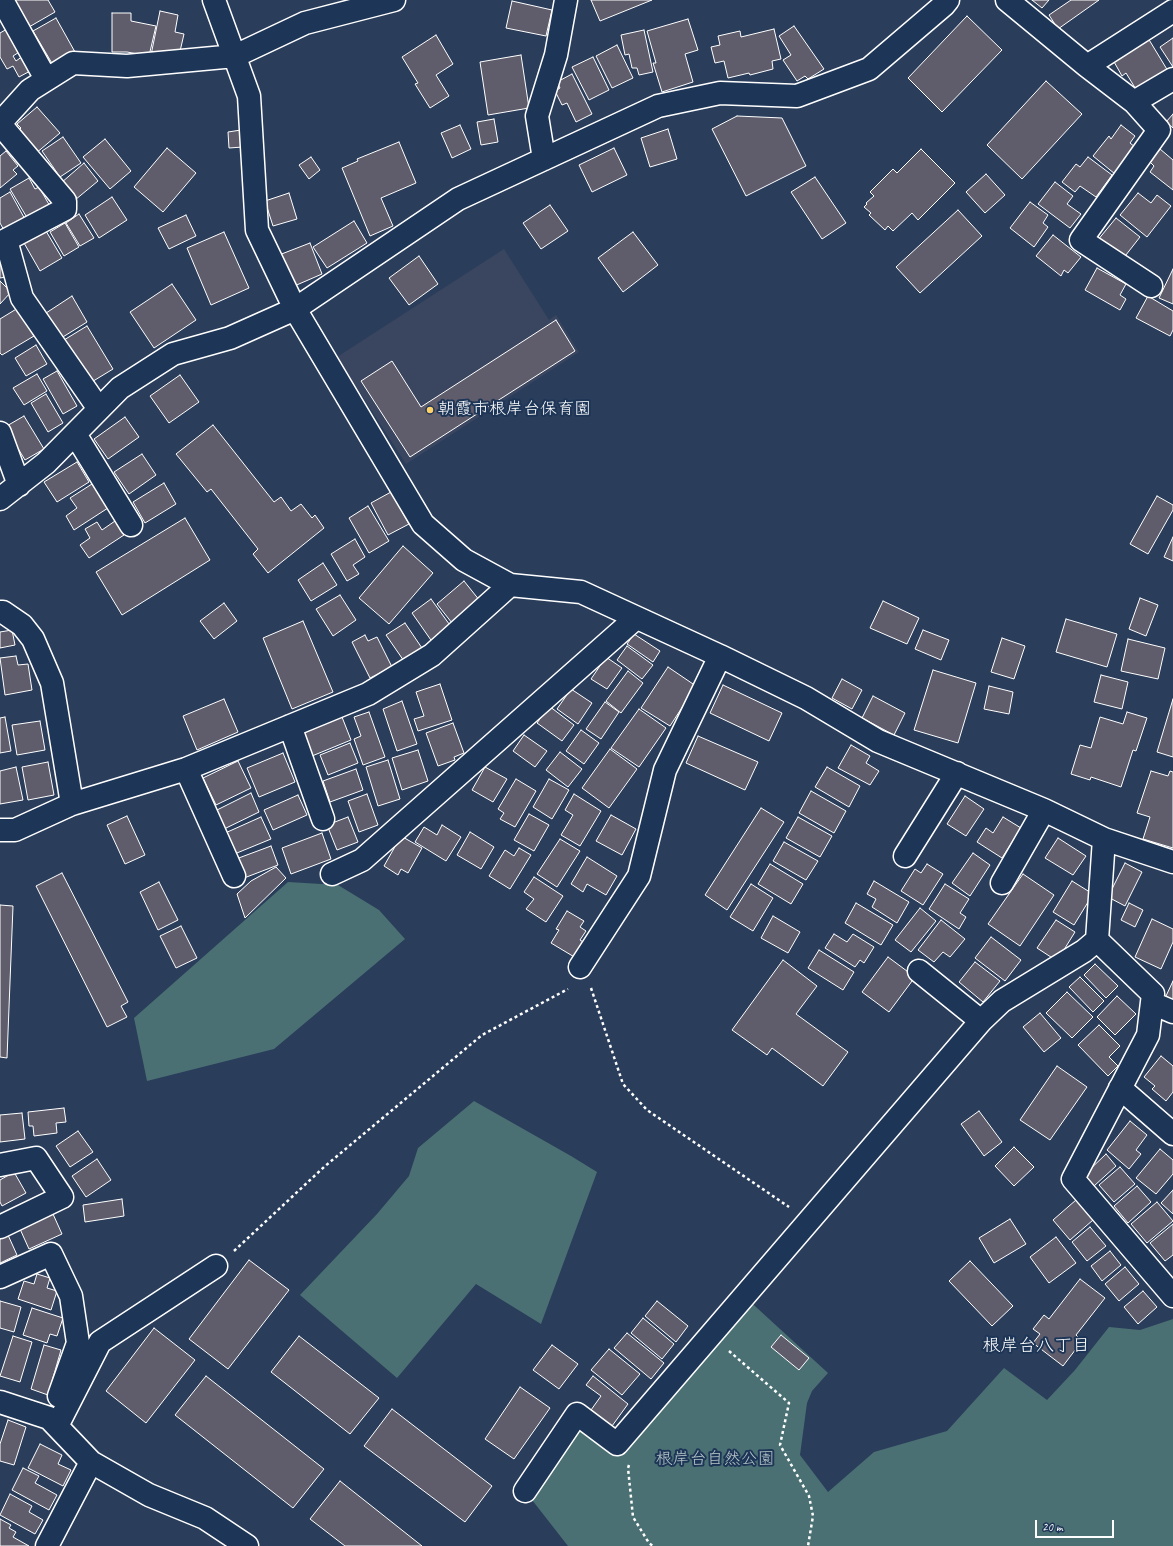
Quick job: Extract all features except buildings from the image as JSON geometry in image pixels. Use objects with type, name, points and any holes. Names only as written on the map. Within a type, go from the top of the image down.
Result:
[{"type":"street","points":[[2,0],[46,79]]},
{"type":"street","points":[[214,0],[249,96],[257,230],[295,309],[423,524],[464,560],[510,585],[580,592],[720,656],[806,698],[878,741],[1044,810],[1104,839],[1173,862]]},
{"type":"street","points":[[99,409],[22,298],[6,240],[65,209],[65,201],[0,124],[30,90],[73,62],[127,66],[235,56],[305,23],[394,0]]},
{"type":"street","points":[[544,159],[538,116],[556,55],[566,0]]},
{"type":"street","points":[[0,499],[20,485],[46,463],[120,388],[173,354],[230,338],[295,309],[458,199],[658,106],[720,93],[797,96],[869,69],[948,0]]},
{"type":"street","points":[[1007,0],[1087,66],[1134,102],[1159,130],[1081,240],[1151,286]]},
{"type":"street","points":[[1087,66],[1173,11]]},
{"type":"street","points":[[1134,102],[1173,79]]},
{"type":"street","points":[[0,433],[20,485]]},
{"type":"street","points":[[75,434],[131,525]]},
{"type":"street","points":[[0,830],[15,830],[72,804],[186,769],[368,694],[432,655],[510,585]]},
{"type":"street","points":[[0,612],[3,612],[22,625],[33,640],[52,683],[72,804]]},
{"type":"street","points":[[332,874],[362,860],[636,618]]},
{"type":"street","points":[[584,973],[639,876],[665,770],[720,656]]},
{"type":"street","points":[[290,726],[323,819]]},
{"type":"street","points":[[186,769],[234,876]]},
{"type":"street","points":[[905,856],[956,773]]},
{"type":"street","points":[[1002,882],[1044,810]]},
{"type":"street","points":[[525,1492],[577,1414],[617,1444],[981,1021],[1002,1001],[1084,952],[1097,940],[1104,839]]},
{"type":"street","points":[[1097,940],[1153,994],[1148,1035],[1073,1179],[1173,1296]]},
{"type":"street","points":[[919,971],[981,1021]]},
{"type":"street","points":[[1152,1003],[1173,1012]]},
{"type":"street","points":[[1120,1088],[1173,1134]]},
{"type":"street","points":[[0,1165],[36,1158],[62,1197],[0,1227]]},
{"type":"street","points":[[0,1277],[51,1254],[71,1296],[78,1343],[53,1422]]},
{"type":"street","points":[[53,1422],[100,1342],[216,1266]]},
{"type":"street","points":[[0,1402],[53,1422],[91,1462],[149,1494],[205,1518],[247,1546]]},
{"type":"street","points":[[47,1546],[91,1462]]},
{"type":"path","points":[[216,1266],[250,1237],[324,1167],[482,1035],[584,973],[623,1084],[647,1110],[810,1221]]},
{"type":"path","points":[[723,1345],[789,1403],[780,1445],[809,1496],[812,1516],[808,1546]]},
{"type":"path","points":[[631,1461],[628,1468],[633,1517],[649,1543],[653,1546]]},
{"type":"shaded area","name":"朝霞市根岸台保育園","points":[[504,249],[549,320],[556,315],[579,352],[406,464],[337,357]]},
{"type":"green space","points":[[288,882],[338,885],[379,910],[405,939],[274,1049],[147,1081],[134,1018]]},
{"type":"green space","points":[[474,1101],[597,1172],[541,1324],[476,1284],[397,1378],[300,1295],[377,1214],[409,1176],[418,1148]]},
{"type":"green space","name":"根岸台自然公園","points":[[744,1296],[828,1373],[812,1391],[807,1403],[800,1455],[828,1492],[874,1452],[947,1431],[1004,1368],[1047,1400],[1075,1370],[1109,1327],[1140,1330],[1173,1319],[1173,1546],[568,1546],[525,1491],[577,1414],[617,1444]]},
{"type":"place","name":"朝霞市根岸台保育園","points":[[430,410]]},
{"type":"district","name":"根岸台八丁目","points":[[1036,1346]]}]
